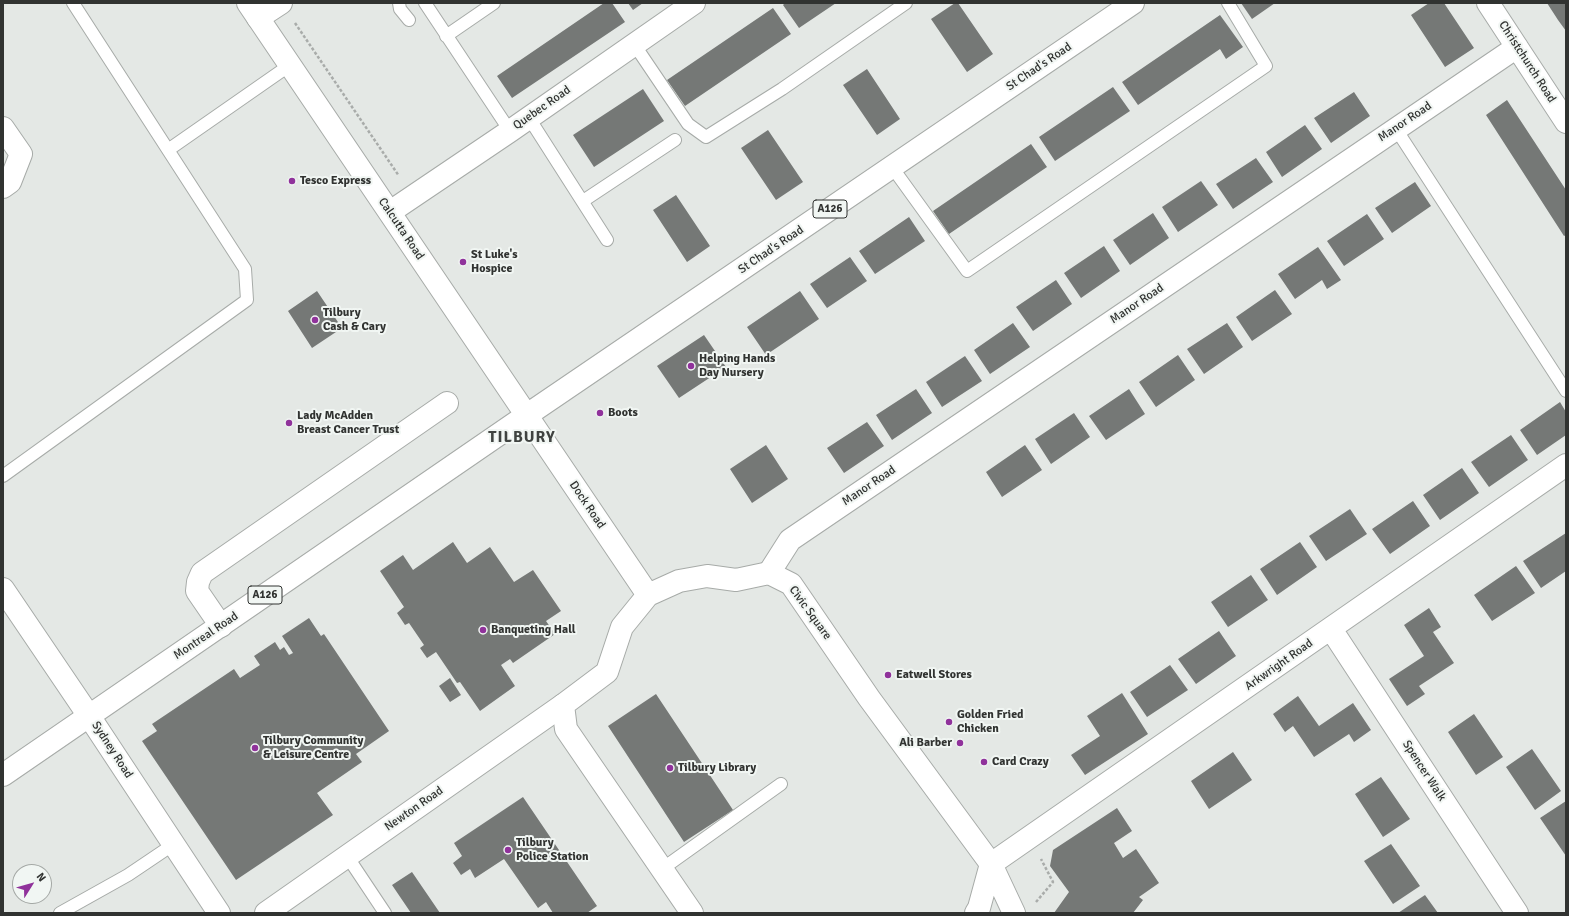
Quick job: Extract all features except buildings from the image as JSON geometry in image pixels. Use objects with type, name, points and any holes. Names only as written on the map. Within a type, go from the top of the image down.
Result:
[{"type":"street","points":[[253,11],[281,3]]},
{"type":"street","name":"Quebec Road","points":[[390,212],[510,131],[694,3]]},
{"type":"street","name":"St Chad's Road","points":[[527,415],[1133,3]]},
{"type":"street","name":"Christchurch Road","points":[[1488,3],[1566,122]]},
{"type":"street","name":"Calcutta Road","points":[[253,11],[527,415]]},
{"type":"street","name":"Manor Road","points":[[769,573],[790,540],[1517,47]]},
{"type":"street","points":[[3,128],[21,154],[10,182],[3,187]]},
{"type":"street","points":[[221,626],[197,591],[198,582],[202,573],[447,403]]},
{"type":"street","name":"Dock Road","points":[[527,415],[648,594]]},
{"type":"street","name":"Montreal Road","points":[[3,775],[527,415]]},
{"type":"street","name":"Arkwright Road","points":[[991,864],[1566,465]]},
{"type":"street","points":[[692,913],[566,729],[563,705],[607,672],[622,627],[648,594],[679,581],[707,576],[736,580],[769,573]]},
{"type":"street","name":"Civic Square","points":[[769,573],[791,584],[869,698],[1023,909]]},
{"type":"street","name":"Sydney Road","points":[[3,589],[219,913]]},
{"type":"street","name":"Spencer Walk","points":[[1331,629],[1517,913]]},
{"type":"street","name":"Newton Road","points":[[266,913],[563,705]]},
{"type":"street","points":[[976,913],[979,908],[991,864]]},
{"type":"lane","points":[[3,476],[247,300],[244,269],[73,3]]},
{"type":"lane","points":[[399,3],[400,9],[409,20]]},
{"type":"lane","points":[[425,3],[510,131]]},
{"type":"lane","points":[[446,36],[494,3]]},
{"type":"lane","points":[[634,44],[688,124],[706,137],[782,89],[906,3]]},
{"type":"lane","points":[[892,167],[967,271],[1266,66],[1228,3]]},
{"type":"lane","points":[[168,150],[290,65]]},
{"type":"lane","points":[[528,118],[608,240]]},
{"type":"lane","points":[[1396,129],[1566,392]]},
{"type":"lane","points":[[583,201],[675,140]]},
{"type":"lane","points":[[662,869],[781,784]]},
{"type":"lane","points":[[60,913],[128,874],[174,844]]},
{"type":"lane","points":[[347,856],[385,913]]},
{"type":"path","points":[[1023,909],[1052,882],[1039,856]]},
{"type":"place","name":"Tesco Express","points":[[292,181]]},
{"type":"place","name":"St Luke's Hospice","points":[[463,262]]},
{"type":"place","name":"Tilbury Cash & Cary","points":[[315,320]]},
{"type":"place","name":"Helping Hands Day Nursery","points":[[691,366]]},
{"type":"place","name":"Boots","points":[[600,413]]},
{"type":"place","name":"Lady McAdden Breast Cancer Trust","points":[[289,423]]},
{"type":"place","name":"Banqueting Hall","points":[[483,630]]},
{"type":"place","name":"Eatwell Stores","points":[[888,675]]},
{"type":"place","name":"Golden Fried Chicken","points":[[949,722]]},
{"type":"place","name":"Ali Barber","points":[[960,743]]},
{"type":"place","name":"Tilbury Community & Leisure Centre","points":[[255,748]]},
{"type":"place","name":"Card Crazy","points":[[984,762]]},
{"type":"place","name":"Tilbury Library","points":[[670,768]]},
{"type":"place","name":"Tilbury Police Station","points":[[508,850]]},
{"type":"district","name":"TILBURY","points":[[522,438]]}]
